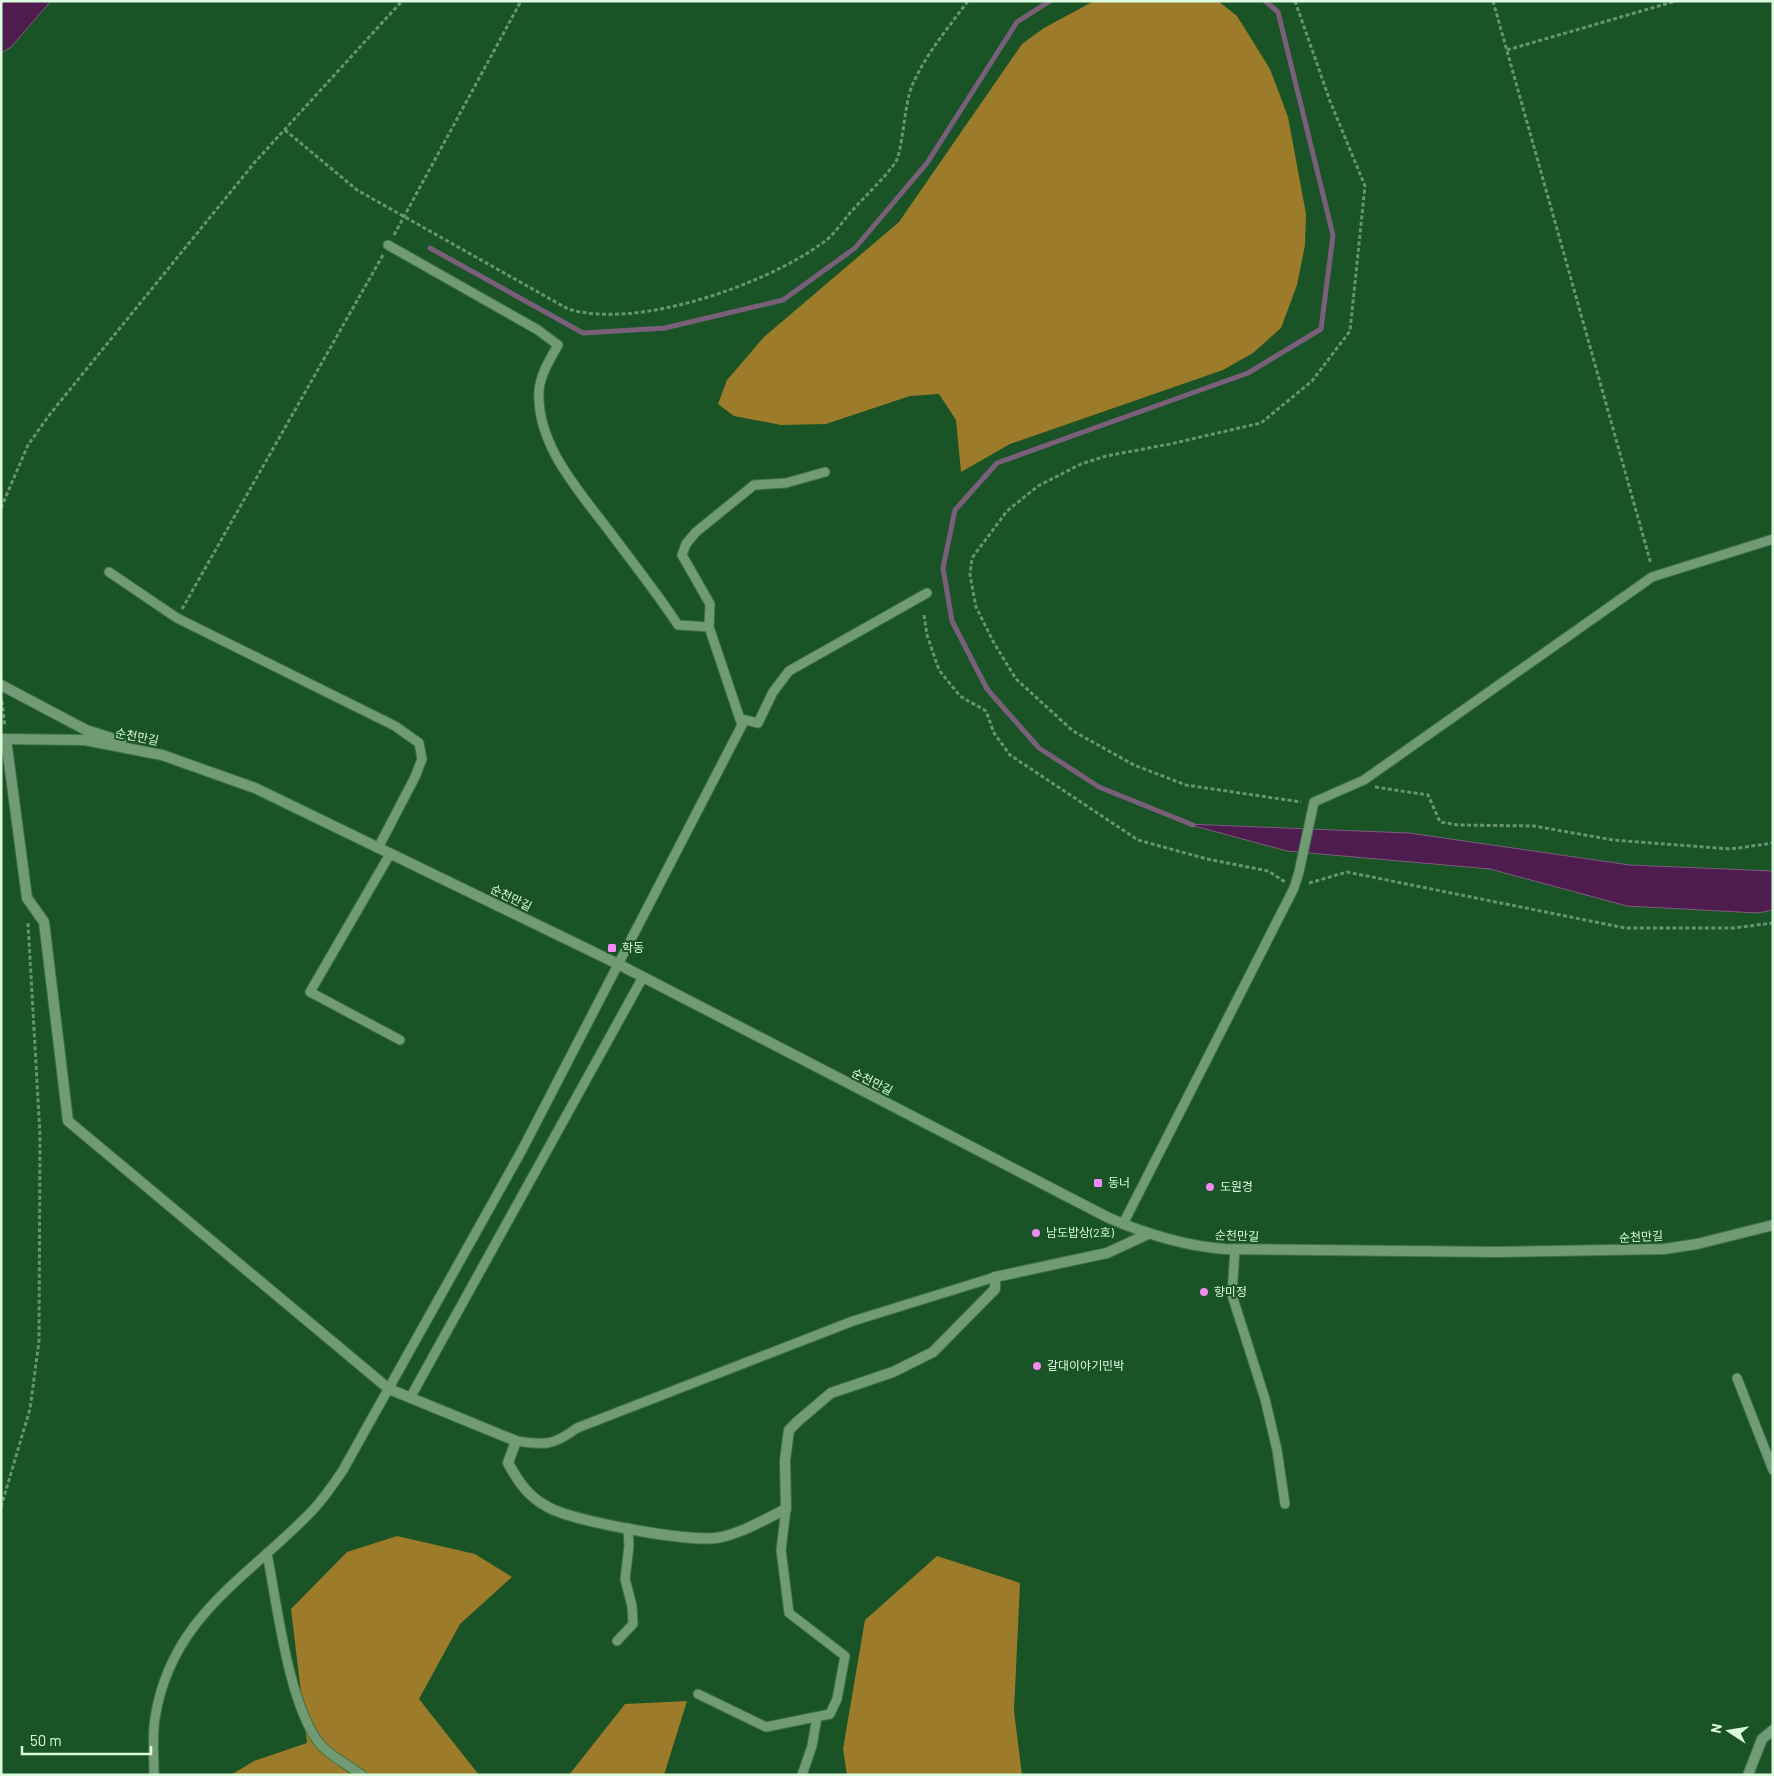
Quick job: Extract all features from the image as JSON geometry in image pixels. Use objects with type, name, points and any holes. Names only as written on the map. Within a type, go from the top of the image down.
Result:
[{"type":"street","points":[[1,685],[86,730],[162,755]]},
{"type":"street","name":"순천만길","points":[[4,739],[85,740],[162,755],[255,788],[618,964],[1124,1224],[1148,1234],[1194,1245],[1235,1249],[1597,1252],[1664,1249],[1697,1244],[1773,1225]]},
{"type":"street","points":[[4,739],[27,898],[44,922],[68,1121],[389,1389],[516,1441],[508,1463],[520,1485],[539,1502],[570,1517],[675,1537],[716,1538],[755,1524],[786,1508],[785,1460],[789,1430],[831,1393],[893,1372],[933,1352],[995,1290],[995,1277],[1107,1253],[1148,1234]]},
{"type":"street","points":[[1748,1775],[1762,1739],[1773,1730]]},
{"type":"lane","points":[[388,245],[538,330],[558,345],[548,363],[539,391],[541,411],[557,456],[574,484],[678,625],[709,627]]},
{"type":"lane","points":[[154,1775],[155,1718],[169,1667],[192,1628],[209,1606],[311,1512],[343,1470],[522,1150],[742,725],[709,627],[710,604],[682,555],[686,544],[696,532],[754,485],[786,483],[825,472]]},
{"type":"lane","points":[[1124,1224],[1294,888],[1314,802],[1364,780],[1652,577],[1773,539]]},
{"type":"lane","points":[[109,572],[177,618],[394,726],[419,743],[422,759],[378,848]]},
{"type":"lane","points":[[741,719],[758,722],[773,692],[789,671],[927,593]]},
{"type":"lane","points":[[390,854],[310,992],[400,1040]]},
{"type":"lane","points":[[410,1398],[643,977]]},
{"type":"lane","points":[[1235,1249],[1232,1295],[1265,1399],[1277,1450],[1285,1504]]},
{"type":"lane","points":[[516,1441],[539,1444],[559,1441],[577,1428],[852,1321],[995,1277]]},
{"type":"lane","points":[[1737,1378],[1773,1470]]},
{"type":"lane","points":[[698,1694],[766,1727],[830,1714],[837,1699],[845,1656],[790,1613],[781,1550],[786,1508]]},
{"type":"lane","points":[[617,1641],[633,1624],[632,1606],[625,1579],[630,1546],[628,1528]]},
{"type":"lane","points":[[267,1553],[288,1664],[313,1734],[328,1751],[362,1775]]},
{"type":"lane","points":[[802,1775],[812,1746],[817,1717]]},
{"type":"path","points":[[1,508],[28,444],[50,414],[255,162],[402,1]]},
{"type":"path","points":[[177,618],[405,215],[521,1]]},
{"type":"path","points":[[285,130],[357,190],[405,215],[568,309],[586,315],[611,316],[676,307],[719,294],[792,262],[823,243],[896,162],[912,86],[938,41],[968,1]]},
{"type":"path","points":[[1295,1],[1330,101],[1365,186],[1350,331],[1312,381],[1261,423],[1170,444],[1106,456],[1081,464],[1038,486],[1006,511],[972,558],[970,575],[976,607],[994,644],[1016,679],[1073,731],[1134,765],[1186,785],[1294,802],[1314,802]]},
{"type":"path","points":[[1494,1],[1647,545],[1652,577]]},
{"type":"path","points":[[1507,50],[1676,1]]},
{"type":"path","points":[[1,695],[4,739]]},
{"type":"path","points":[[1364,780],[1376,788],[1428,795],[1440,822],[1458,826],[1534,826],[1613,840],[1731,849],[1773,843]]},
{"type":"path","points":[[1,1507],[30,1408],[39,1341],[40,1134],[27,898]]},
{"type":"shaded area","points":[[1,1],[51,1],[11,47],[1,53]]},
{"type":"shaded area","points":[[1094,1],[1218,1],[1237,16],[1270,69],[1288,117],[1306,214],[1305,245],[1297,285],[1281,328],[1253,353],[1223,370],[1010,444],[961,472],[956,420],[939,394],[910,396],[826,424],[781,425],[734,416],[718,404],[727,380],[764,337],[899,222],[1022,44],[1044,28]]},
{"type":"shaded area","points":[[1187,824],[1409,833],[1630,865],[1773,871],[1773,910],[1758,913],[1627,906],[1490,869],[1287,851]]},
{"type":"shaded area","points":[[397,1536],[475,1554],[512,1577],[460,1624],[419,1699],[479,1775],[231,1775],[254,1761],[307,1743],[291,1609],[347,1552]]},
{"type":"shaded area","points":[[937,1556],[1020,1583],[1014,1711],[1022,1775],[847,1775],[843,1749],[865,1620]]},
{"type":"shaded area","points":[[687,1701],[664,1775],[569,1775],[625,1704]]},
{"type":"waterway","points":[[430,248],[583,333],[665,328],[783,300],[855,248],[927,163],[1017,22],[1050,1]]},
{"type":"waterway","points":[[1193,825],[1099,787],[1039,748],[987,689],[952,621],[943,568],[955,510],[997,463],[1248,373],[1321,329],[1333,235],[1278,12],[1265,1]]},
{"type":"place","name":"학동","points":[[612,948]]},
{"type":"place","name":"동너","points":[[1098,1183]]},
{"type":"place","name":"도원경","points":[[1210,1187]]},
{"type":"place","name":"남도밥상(2호)","points":[[1036,1233]]},
{"type":"place","name":"향미정","points":[[1204,1292]]},
{"type":"place","name":"갈대이야기민박","points":[[1037,1366]]}]
